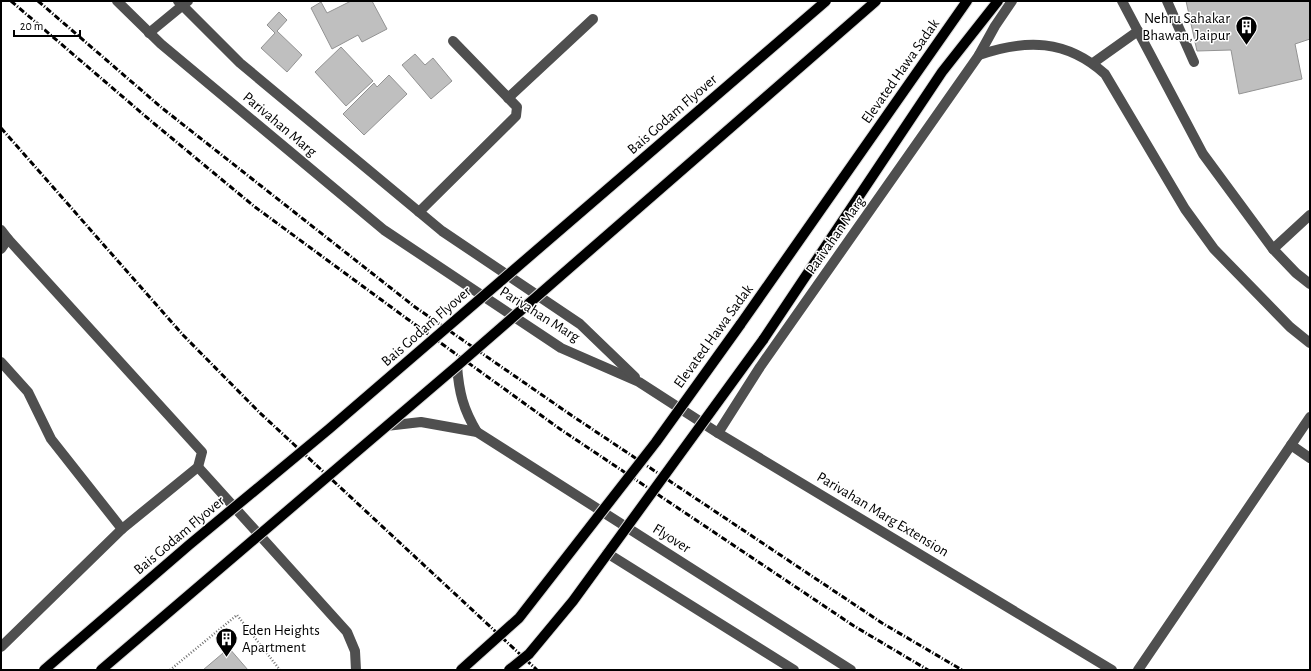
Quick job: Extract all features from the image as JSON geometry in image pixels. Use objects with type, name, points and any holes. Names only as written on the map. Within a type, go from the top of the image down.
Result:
[{"type":"main road","name":"Bais Godam Flyover","points":[[44,670],[189,545],[335,424],[826,1]]},
{"type":"main road","points":[[101,670],[457,366],[876,1]]},
{"type":"main road","name":"Elevated Hawa Sadak","points":[[461,670],[518,618],[656,442],[740,325],[967,1]]},
{"type":"main road","points":[[509,670],[529,654],[573,601],[763,340],[942,72],[998,1]]},
{"type":"street","name":"Parivahan Marg","points":[[117,1],[149,33],[384,230],[561,348],[639,382]]},
{"type":"street","points":[[979,56],[995,26],[1012,1]]},
{"type":"street","points":[[1122,1],[1203,154],[1273,249],[1296,273],[1310,284]]},
{"type":"street","points":[[1167,1],[1194,62]]},
{"type":"street","name":"Parivahan Marg","points":[[183,3],[240,63],[419,212],[442,231],[580,324],[639,382]]},
{"type":"street","points":[[149,33],[183,3]]},
{"type":"street","points":[[508,98],[593,19]]},
{"type":"street","points":[[1093,63],[1138,31]]},
{"type":"street","points":[[419,212],[516,116],[517,107],[453,41]]},
{"type":"street","points":[[979,56],[997,50],[1032,44],[1063,49],[1093,63],[1109,79],[1185,209],[1214,249],[1285,322],[1310,343]]},
{"type":"street","name":"Parivahan Marg","points":[[718,433],[760,367],[979,56]]},
{"type":"street","points":[[1273,249],[1310,215]]},
{"type":"street","points":[[1,230],[202,452],[198,467],[122,530],[1,647]]},
{"type":"street","points":[[1,249],[8,239]]},
{"type":"street","points":[[1,362],[28,392],[50,439],[122,530]]},
{"type":"street","name":"Flyover","points":[[457,366],[458,390],[466,414],[476,432]]},
{"type":"street","name":"Parivahan Marg Extension","points":[[639,382],[718,433],[1112,670]]},
{"type":"street","points":[[1138,670],[1310,417]]},
{"type":"street","name":"Flyover","points":[[386,426],[421,422],[476,432],[851,670]]},
{"type":"street","points":[[1291,445],[1310,458]]},
{"type":"street","points":[[198,467],[347,632],[355,652],[356,670]]},
{"type":"street","points":[[607,553],[794,670]]},
{"type":"path","points":[[170,670],[237,615],[280,670]]},
{"type":"building","points":[[351,1],[372,1],[387,29],[362,42],[358,35],[332,49],[311,8],[321,2],[327,13]]},
{"type":"building","name":"Nehru Sahakar Bhawan, Jaipur","points":[[1186,1],[1310,1],[1310,39],[1295,44],[1302,79],[1239,94],[1231,50],[1197,51]]},
{"type":"building","points":[[279,12],[287,20],[277,31],[302,55],[287,72],[261,48],[275,33],[267,25]]},
{"type":"building","points":[[341,47],[373,81],[346,106],[315,72]]},
{"type":"building","points":[[415,54],[425,65],[433,58],[452,81],[431,99],[402,65]]},
{"type":"building","points":[[389,75],[407,94],[364,135],[343,114],[374,83],[377,87]]},
{"type":"building","name":"Eden Heights Apartment","points":[[229,648],[248,670],[203,670]]},
{"type":"railway","points":[[11,1],[151,121],[255,207],[406,318],[560,429],[854,626],[928,670]]},
{"type":"railway","points":[[38,1],[162,108],[415,307],[571,415],[882,623],[962,670]]},
{"type":"railway","points":[[1,128],[183,335],[259,412],[537,670]]},
{"type":"place","name":"Nehru Sahakar Bhawan, Jaipur","points":[[1246,46]]},
{"type":"place","name":"Eden Heights Apartment","points":[[227,658]]}]
